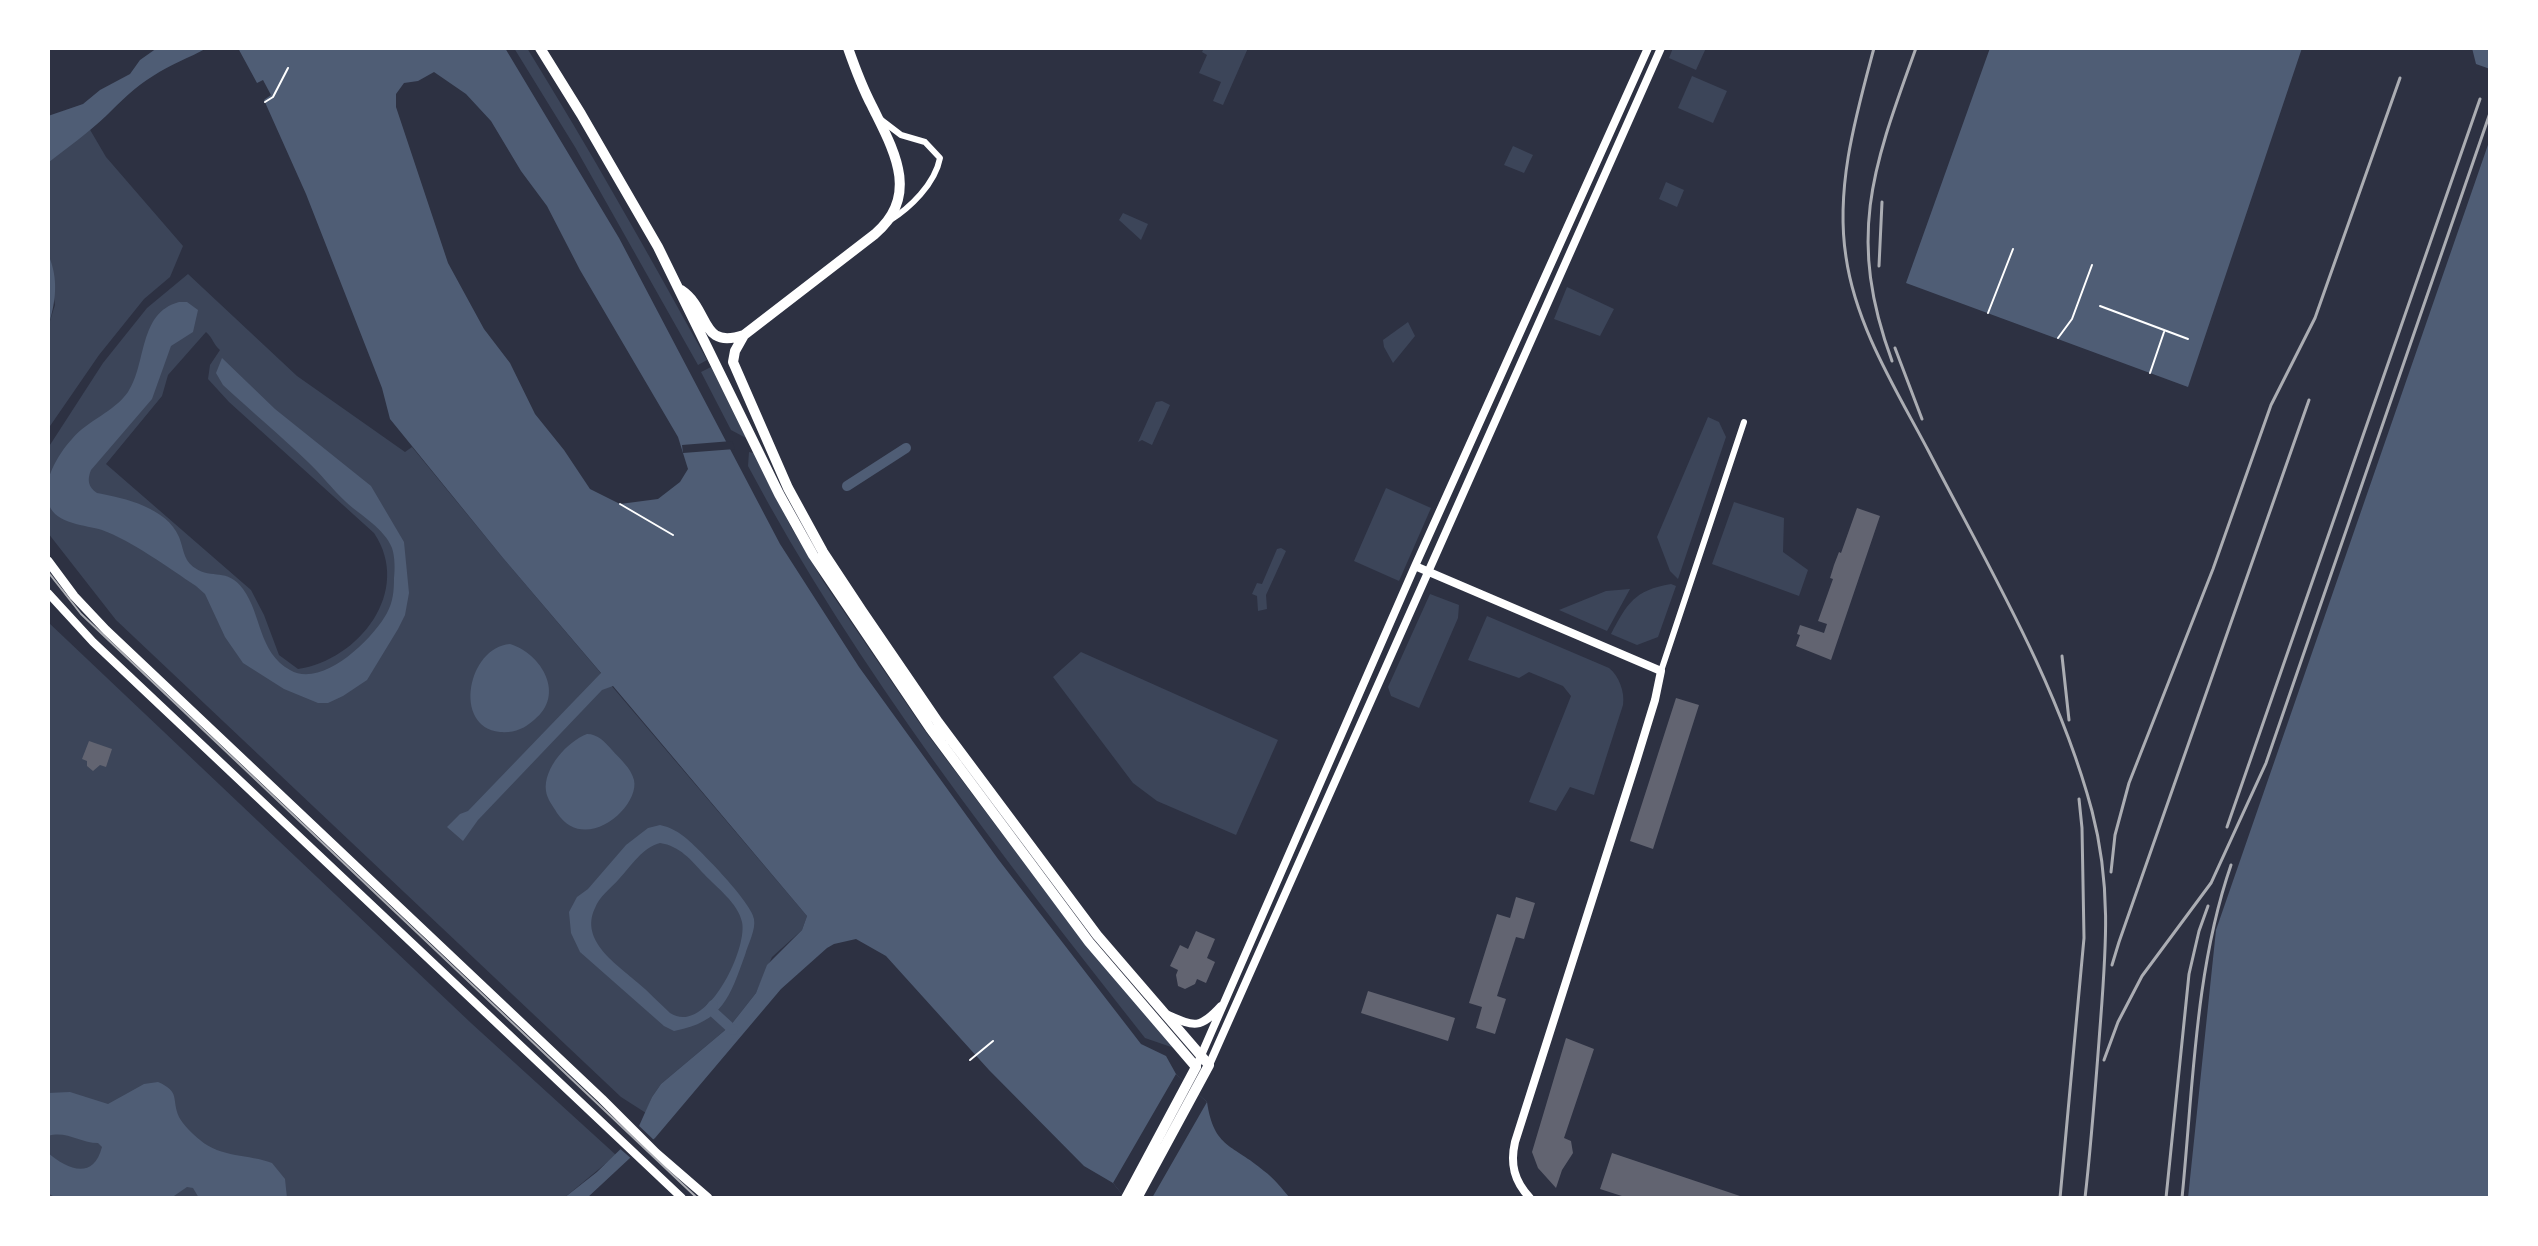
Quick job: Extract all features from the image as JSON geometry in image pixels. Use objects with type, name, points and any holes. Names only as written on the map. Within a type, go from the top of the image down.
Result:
[{"type":"main road","points":[[540,48],[623,184],[681,290],[683,302],[813,555],[930,728],[1089,942],[1196,1067],[1192,1087],[1137,1198]]},
{"type":"main road","points":[[681,290],[691,297],[716,336],[726,340],[744,335],[889,221],[897,206],[900,174],[894,153],[848,48]]},
{"type":"main road","points":[[744,335],[733,356],[736,368],[794,499],[823,552],[938,722],[1097,935],[1209,1065],[1152,1145],[1126,1198]]},
{"type":"main road","points":[[48,561],[74,596],[106,630],[656,1153],[708,1198]]},
{"type":"street","points":[[1196,1067],[1415,566],[1648,48]]},
{"type":"street","points":[[1209,1065],[1661,48]]},
{"type":"street","points":[[877,116],[901,135],[925,142],[940,158],[920,193],[906,210],[889,221]]},
{"type":"street","points":[[1530,1198],[1517,1181],[1512,1165],[1515,1142],[1636,762],[1661,671],[1744,422]]},
{"type":"street","points":[[1415,566],[1661,671]]},
{"type":"street","points":[[48,593],[93,642],[682,1198]]},
{"type":"street","points":[[1163,1012],[1198,1025],[1206,1022],[1227,999]]},
{"type":"path","points":[[265,102],[273,97],[288,68]]},
{"type":"path","points":[[1988,313],[2013,249]]},
{"type":"path","points":[[2058,338],[2072,319],[2092,265]]},
{"type":"path","points":[[2100,306],[2188,339]]},
{"type":"path","points":[[2150,373],[2165,330]]},
{"type":"path","points":[[620,504],[673,535]]},
{"type":"path","points":[[970,1060],[993,1041]]},
{"type":"shaded area","points":[[157,48],[207,48],[140,85],[48,163],[48,116],[83,104],[100,90],[130,74],[140,60]]},
{"type":"shaded area","points":[[238,48],[505,48],[619,238],[780,544],[859,667],[998,859],[1141,1044],[1166,1056],[1176,1074],[1207,1102],[1214,1129],[1226,1144],[1268,1174],[1290,1198],[1125,1198],[1113,1183],[1084,1166],[989,1070],[886,956],[856,939],[827,948],[781,989],[655,1138],[587,1198],[564,1198],[597,1172],[635,1135],[661,1084],[730,1026],[756,993],[767,965],[802,930],[807,916],[613,686],[602,690],[478,820],[463,841],[447,827],[460,814],[468,811],[601,673],[390,419],[382,388],[306,194],[264,100],[271,95],[263,80],[257,83]],"holes":[[[434,72],[466,94],[491,121],[521,171],[547,206],[580,270],[678,437],[688,469],[680,482],[658,499],[620,504],[590,489],[535,414],[510,363],[484,329],[448,263],[396,107],[396,94],[404,83],[418,81]]]},
{"type":"shaded area","points":[[514,48],[527,48],[707,360],[698,365],[575,147]]},
{"type":"shaded area","points":[[1204,48],[1248,48],[1223,105],[1213,101],[1221,82],[1199,73],[1207,55],[1202,52]]},
{"type":"shaded area","points":[[1673,48],[1706,48],[1696,70],[1669,58]]},
{"type":"shaded area","points":[[1990,48],[2302,48],[2188,387],[1906,283]]},
{"type":"shaded area","points":[[2472,48],[2490,48],[2490,69],[2476,64]]},
{"type":"shaded area","points":[[1692,76],[1727,91],[1713,123],[1678,108]]},
{"type":"shaded area","points":[[89,128],[106,157],[183,246],[170,277],[144,299],[99,355],[48,429],[48,327],[55,305],[48,254],[48,163]]},
{"type":"shaded area","points":[[2490,139],[2490,1198],[2188,1198],[2216,930]]},
{"type":"shaded area","points":[[1513,146],[1533,155],[1524,173],[1504,165]]},
{"type":"shaded area","points":[[1666,182],[1684,190],[1677,207],[1659,199]]},
{"type":"shaded area","points":[[1123,213],[1148,224],[1141,240],[1119,220]]},
{"type":"shaded area","points":[[48,254],[54,272],[55,290],[48,327]]},
{"type":"shaded area","points":[[188,274],[297,376],[405,452],[412,447],[807,916],[802,930],[772,957],[756,993],[730,1026],[661,1084],[646,1113],[621,1097],[116,620],[48,533],[48,448],[103,363],[147,308]],"holes":[[[206,332],[220,350],[210,365],[208,379],[229,402],[374,533],[384,555],[387,577],[383,599],[374,619],[341,652],[320,663],[298,669],[279,655],[251,590],[106,464],[162,396],[168,375]]]},
{"type":"shaded area","points":[[1567,287],[1614,309],[1600,336],[1554,319]]},
{"type":"shaded area","points":[[179,302],[187,302],[198,310],[193,332],[171,346],[152,399],[91,470],[90,486],[97,493],[132,501],[155,512],[173,527],[191,565],[237,582],[249,599],[272,653],[290,670],[303,674],[317,673],[345,658],[380,624],[393,596],[393,552],[389,541],[378,529],[223,385],[216,373],[222,358],[275,409],[371,486],[404,542],[409,593],[405,615],[367,680],[328,703],[318,703],[284,689],[243,663],[225,637],[205,594],[196,586],[126,541],[102,530],[65,520],[49,505],[49,479],[61,453],[78,432],[116,405],[128,392],[156,317]]},
{"type":"shaded area","points":[[1408,322],[1415,336],[1393,363],[1383,340]]},
{"type":"shaded area","points":[[711,367],[746,438],[731,430],[701,372]]},
{"type":"shaded area","points":[[1156,402],[1170,405],[1152,445],[1142,440],[1138,442]]},
{"type":"shaded area","points":[[1708,417],[1719,422],[1726,437],[1678,579],[1670,571],[1657,537]]},
{"type":"shaded area","points":[[749,452],[754,453],[791,527],[823,581],[925,731],[1072,927],[1174,1048],[1145,1038],[934,761],[790,542],[748,466]]},
{"type":"shaded area","points":[[1386,488],[1431,508],[1399,581],[1354,561]]},
{"type":"shaded area","points":[[1734,502],[1784,518],[1783,552],[1808,570],[1799,596],[1712,564]]},
{"type":"shaded area","points":[[1277,549],[1286,551],[1266,595],[1267,609],[1258,611],[1257,596],[1252,594],[1257,583],[1262,584]]},
{"type":"shaded area","points":[[1671,584],[1676,586],[1658,637],[1637,645],[1611,634],[1633,600],[1648,590]]},
{"type":"shaded area","points":[[1630,589],[1607,631],[1559,610],[1606,591]]},
{"type":"shaded area","points":[[1430,594],[1459,605],[1458,618],[1419,708],[1391,696],[1388,687]]},
{"type":"shaded area","points":[[1487,616],[1609,668],[1616,675],[1622,690],[1623,705],[1594,795],[1570,787],[1556,811],[1529,802],[1571,696],[1563,686],[1529,672],[1519,678],[1468,660]]},
{"type":"shaded area","points":[[48,622],[471,1023],[616,1155],[564,1198],[48,1198]]},
{"type":"shaded area","points":[[510,644],[522,649],[540,666],[549,688],[548,699],[543,710],[526,726],[500,732],[485,727],[475,717],[471,687],[484,658],[496,648]]},
{"type":"shaded area","points":[[1081,652],[1278,740],[1236,835],[1157,801],[1133,783],[1053,677]]},
{"type":"shaded area","points":[[587,734],[601,739],[625,764],[634,780],[634,791],[620,813],[608,822],[595,828],[582,829],[569,825],[557,813],[548,797],[546,782],[558,756]]},
{"type":"shaded area","points":[[664,826],[687,839],[736,890],[754,919],[753,932],[740,970],[722,1005],[704,1021],[674,1031],[664,1026],[580,952],[571,933],[569,912],[577,897],[588,889],[626,845],[648,828]],"holes":[[[660,843],[685,854],[726,896],[742,922],[738,951],[722,987],[697,1013],[684,1017],[670,1013],[611,960],[592,931],[591,920],[602,896],[643,853]]]},
{"type":"shaded area","points":[[158,1082],[170,1089],[179,1117],[208,1146],[272,1163],[285,1179],[287,1198],[199,1198],[193,1188],[187,1187],[171,1198],[56,1198],[48,1193],[48,1153],[63,1164],[79,1169],[92,1165],[102,1147],[98,1143],[67,1136],[48,1136],[48,1093],[70,1092],[108,1104],[144,1084]]},
{"type":"pier","points":[[732,441],[735,449],[683,453],[682,445]]},
{"type":"pier","points":[[1176,1074],[1207,1102],[1152,1198],[1125,1198],[1113,1183]]},
{"type":"pier","points":[[636,1123],[656,1142],[633,1160],[618,1147]]},
{"type":"building","points":[[1857,508],[1880,516],[1831,660],[1796,646],[1800,635],[1797,634],[1800,625],[1824,633],[1827,624],[1818,621],[1833,579],[1830,578],[1834,565]]},
{"type":"building","points":[[1676,698],[1699,705],[1653,849],[1630,841]]},
{"type":"building","points":[[89,741],[112,749],[106,767],[100,765],[93,771],[82,759]]},
{"type":"building","points":[[1516,897],[1535,903],[1524,939],[1516,937],[1497,996],[1506,999],[1495,1034],[1476,1028],[1482,1007],[1469,1003],[1497,914],[1510,918]]},
{"type":"building","points":[[1196,931],[1215,939],[1207,958],[1215,962],[1206,983],[1197,979],[1195,984],[1185,989],[1178,986],[1178,970],[1170,966],[1180,945],[1188,949]]},
{"type":"building","points":[[1368,991],[1455,1018],[1448,1041],[1361,1013]]},
{"type":"building","points":[[1566,1038],[1594,1049],[1564,1138],[1571,1141],[1573,1153],[1562,1170],[1556,1188],[1538,1168],[1532,1152]]},
{"type":"building","points":[[1612,1153],[1743,1198],[1628,1198],[1600,1189]]},
{"type":"waterway","points":[[847,486],[906,448]]},
{"type":"waterway","points":[[713,1005],[710,1009],[733,1030]]},
{"type":"tram line","points":[[48,572],[81,614],[697,1198]]},
{"type":"railway","points":[[1874,48],[1854,125],[1845,178],[1843,231],[1851,283],[1879,358],[1998,583],[2041,672],[2078,764],[2099,841],[2105,898],[2105,954],[2085,1198]]},
{"type":"railway","points":[[1892,361],[1878,317],[1870,276],[1868,238],[1877,166],[1916,48]]},
{"type":"railway","points":[[2111,872],[2115,835],[2129,783],[2213,569],[2271,405],[2315,318],[2400,78]]},
{"type":"railway","points":[[2227,827],[2480,99]]},
{"type":"railway","points":[[2104,1060],[2118,1022],[2142,976],[2211,883],[2266,763],[2490,113]]},
{"type":"railway","points":[[1879,266],[1882,202]]},
{"type":"railway","points":[[1895,348],[1922,419]]},
{"type":"railway","points":[[2112,965],[2309,400]]},
{"type":"railway","points":[[2062,656],[2069,720]]},
{"type":"railway","points":[[2060,1198],[2084,938],[2079,799]]},
{"type":"railway","points":[[2182,1198],[2203,987],[2219,905],[2231,865]]},
{"type":"railway","points":[[2166,1198],[2189,974],[2208,906]]}]
